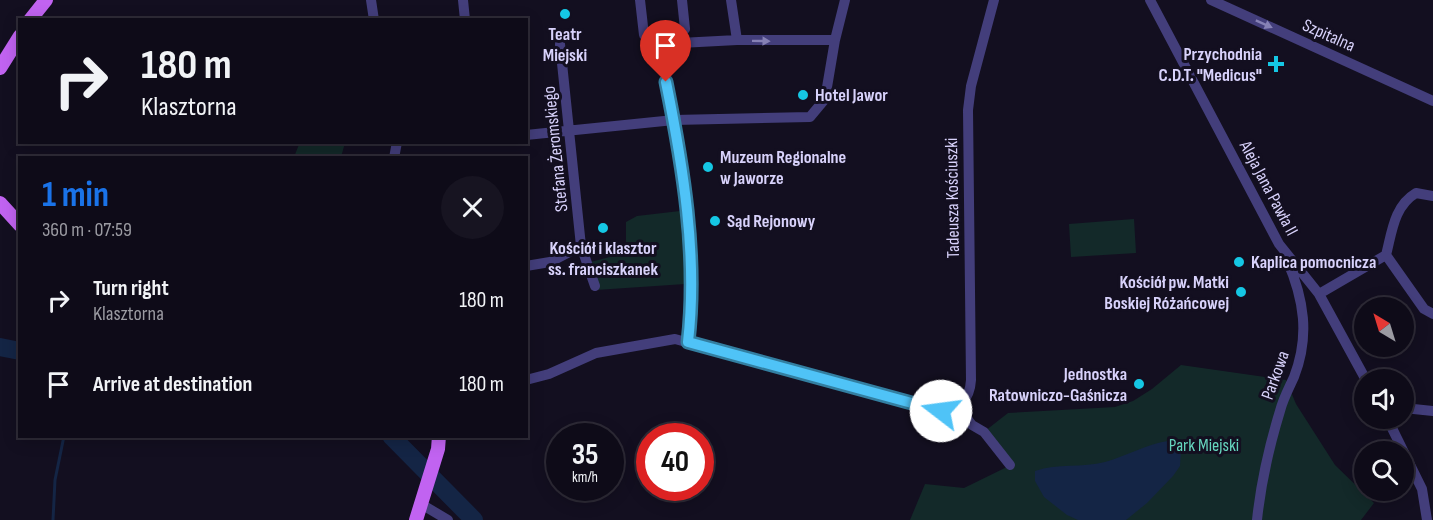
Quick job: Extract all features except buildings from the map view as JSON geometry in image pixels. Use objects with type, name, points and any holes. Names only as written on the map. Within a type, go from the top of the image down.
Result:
[{"type":"main road","points":[[31,18],[38,0]]},
{"type":"main road","points":[[32,18],[46,0]]},
{"type":"main road","points":[[0,68],[18,39]]},
{"type":"main road","points":[[0,203],[18,223]]},
{"type":"main road","points":[[416,520],[439,443]]},
{"type":"street","points":[[371,0],[374,18]]},
{"type":"street","points":[[463,0],[465,18]]},
{"type":"street","points":[[640,0],[644,35],[661,44],[737,40],[835,40]]},
{"type":"street","points":[[682,0],[685,29]]},
{"type":"street","points":[[731,0],[737,40]]},
{"type":"street","points":[[528,135],[674,120],[810,117],[825,99],[835,40],[845,0]]},
{"type":"street","name":"Tadeusza Kościuszki","points":[[962,403],[971,380],[968,110],[973,81],[994,0]]},
{"type":"street","name":"Szpitalna","points":[[1211,0],[1433,100]]},
{"type":"street","name":"Aleja Jana Pawła II","points":[[1154,2],[1279,244],[1319,294],[1360,369]]},
{"type":"street","name":"Stefana Żeromskiego","points":[[560,44],[571,130],[581,246],[595,286]]},
{"type":"street","points":[[661,44],[674,120],[692,274],[688,342]]},
{"type":"street","points":[[1319,294],[1386,255],[1398,211],[1404,201],[1416,193],[1433,196]]},
{"type":"street","name":"Parkowa","points":[[1257,520],[1265,461],[1284,398],[1302,352],[1304,334],[1304,312],[1298,286],[1279,244]]},
{"type":"street","points":[[528,266],[550,262],[581,246]]},
{"type":"street","points":[[1386,255],[1424,309],[1433,314]]},
{"type":"street","points":[[528,380],[549,375],[596,353],[613,348],[671,339],[688,342],[937,411],[962,403],[972,425],[984,432],[1010,465]]},
{"type":"street","points":[[1414,409],[1433,411]]},
{"type":"street","points":[[1393,429],[1419,481],[1427,520]]},
{"type":"street","points":[[422,501],[448,520]]},
{"type":"green space","points":[[299,144],[345,144],[341,156],[294,156]]},
{"type":"green space","points":[[680,211],[685,284],[596,290],[587,263],[621,254],[626,245],[626,222],[637,216]]},
{"type":"green space","points":[[1134,219],[1136,253],[1071,257],[1069,224]]},
{"type":"green space","name":"Park Miejski","points":[[1181,365],[1286,380],[1296,404],[1335,465],[1354,484],[1354,501],[1374,503],[1361,520],[910,520],[925,484],[964,488],[1011,465],[985,431],[1008,413],[1115,407],[1133,401]]},
{"type":"water","points":[[1168,441],[1181,450],[1180,466],[1147,503],[1126,520],[1078,520],[1067,515],[1044,497],[1035,481],[1035,471],[1105,462]]},
{"type":"waterway","points":[[0,347],[18,351]]},
{"type":"waterway","points":[[53,520],[55,480],[64,438]]},
{"type":"waterway","points":[[393,438],[474,520]]},
{"type":"place","name":"Teatr Miejski","points":[[565,14]]},
{"type":"place","name":"Przychodnia C.D.T. \"Medicus\"","points":[[1276,64]]},
{"type":"place","name":"Hotel Jawor","points":[[803,95]]},
{"type":"place","name":"Muzeum Regionalne w Jaworze","points":[[708,167]]},
{"type":"place","name":"Sąd Rejonowy","points":[[715,221]]},
{"type":"place","name":"Kościół i klasztor ss. franciszkanek","points":[[603,228]]},
{"type":"place","name":"Kaplica pomocnicza","points":[[1239,262]]},
{"type":"place","name":"Kościół pw. Matki Boskiej Różańcowej","points":[[1241,292]]},
{"type":"place","name":"Jednostka Ratowniczo-Gaśnicza","points":[[1139,384]]},
{"type":"route","points":[[666,82],[674,120],[688,225],[692,303],[688,342],[941,411]]}]
